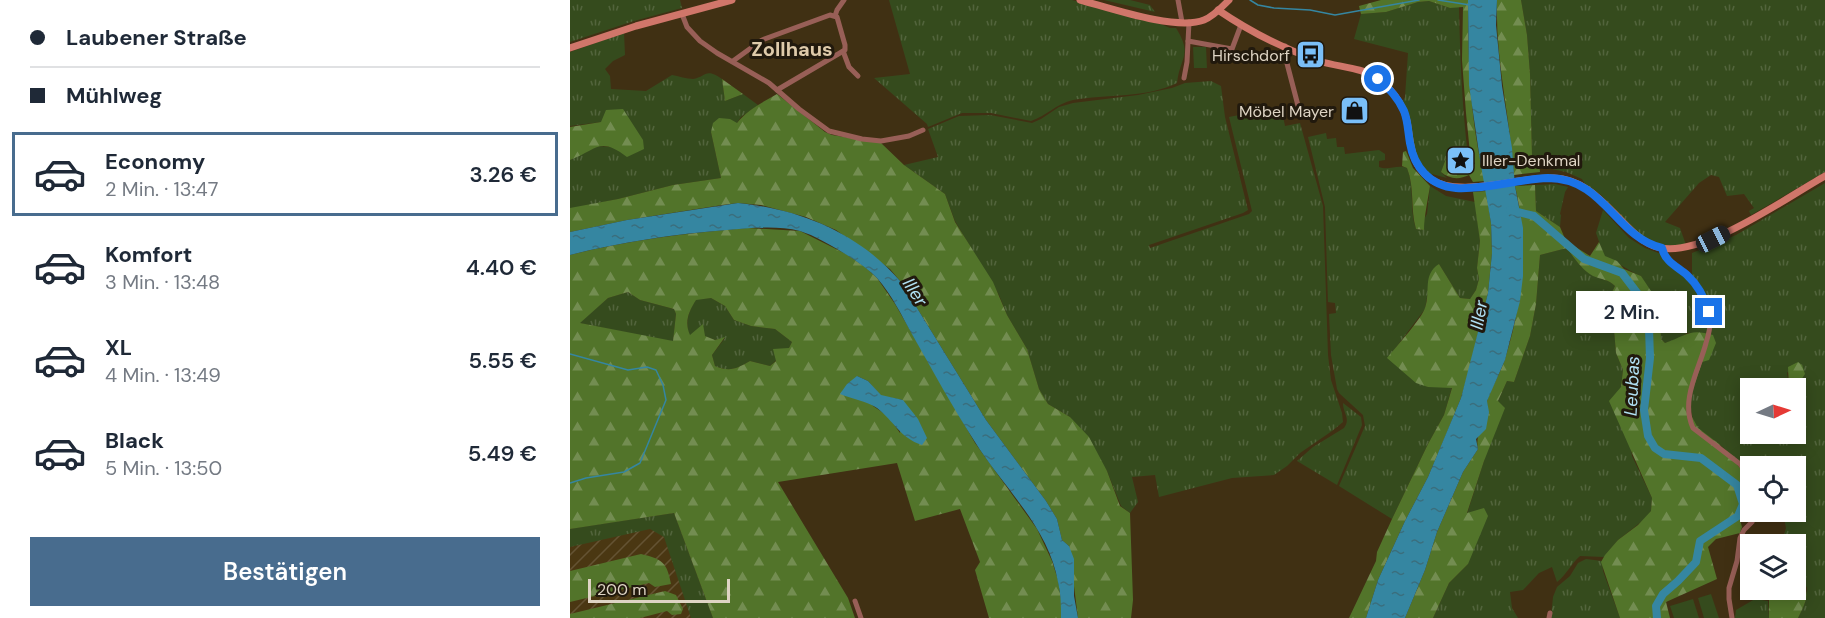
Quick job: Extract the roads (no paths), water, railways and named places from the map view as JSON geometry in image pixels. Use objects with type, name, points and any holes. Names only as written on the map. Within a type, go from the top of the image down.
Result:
[{"type":"street","points":[[570,48],[636,26],[732,0]]},
{"type":"street","points":[[835,16],[844,0]]},
{"type":"street","points":[[1080,0],[1138,15],[1185,22],[1203,20],[1229,0]]},
{"type":"street","points":[[1178,0],[1188,41],[1184,78]]},
{"type":"street","points":[[1218,10],[1241,25],[1310,58],[1359,71],[1378,79],[1401,105],[1407,121],[1414,158],[1422,171],[1433,181],[1459,188],[1555,178],[1580,185],[1598,197],[1640,239],[1662,248],[1683,248],[1713,239],[1825,176]]},
{"type":"street","points":[[682,15],[687,27],[700,41],[763,78],[829,131],[861,139],[881,141],[909,136],[923,130]]},
{"type":"street","points":[[733,62],[762,40],[830,15],[835,16],[846,45],[843,51],[777,90]]},
{"type":"street","points":[[1188,41],[1232,49],[1241,25]]},
{"type":"street","points":[[1284,46],[1301,117]]},
{"type":"street","points":[[843,51],[849,67],[858,75]]},
{"type":"street","points":[[1662,248],[1670,262],[1689,276],[1702,296],[1711,322],[1688,398],[1688,416],[1692,428],[1740,464]]},
{"type":"street","points":[[1732,618],[1729,588],[1737,561],[1740,538],[1752,522]]},
{"type":"street","points":[[855,601],[861,618]]},
{"type":"water","points":[[1468,0],[1497,0],[1496,25],[1502,86],[1523,228],[1523,276],[1520,301],[1505,360],[1487,401],[1489,412],[1486,429],[1476,439],[1478,449],[1463,472],[1437,532],[1425,570],[1405,618],[1366,618],[1378,580],[1428,477],[1461,398],[1488,293],[1492,253],[1491,223],[1469,85]]},
{"type":"water","points":[[738,203],[784,211],[827,226],[867,250],[901,282],[986,420],[1057,519],[1062,540],[1069,546],[1074,559],[1074,596],[1078,618],[1061,618],[1060,591],[1053,562],[1035,526],[967,429],[887,291],[877,278],[862,265],[808,234],[791,229],[773,228],[745,228],[667,236],[570,255],[570,232],[627,220]]},
{"type":"water","points":[[857,376],[868,381],[881,395],[903,400],[918,419],[927,438],[922,445],[903,434],[877,408],[840,394]]},
{"type":"waterway","points":[[1250,0],[1258,5],[1274,8],[1310,10],[1335,15],[1419,0]]},
{"type":"waterway","points":[[1438,0],[1470,5]]},
{"type":"waterway","name":"Leubas","points":[[1510,210],[1534,216],[1584,259],[1622,273],[1641,298],[1649,328],[1650,358],[1644,410],[1648,436],[1655,448],[1664,454],[1701,458],[1737,485],[1743,504],[1738,516],[1700,541],[1696,562],[1663,594],[1656,606],[1657,618]]},
{"type":"waterway","points":[[570,354],[628,370],[647,367],[656,370],[663,385],[666,400],[640,463],[624,472],[570,483]]},
{"type":"place","name":"Hirschdorf","points":[[1311,55]]},
{"type":"place","name":"Möbel Mayer","points":[[1355,111]]},
{"type":"place","name":"Iller-Denkmal","points":[[1461,160]]},
{"type":"district","name":"Zollhaus","points":[[792,49]]},
{"type":"water label","name":"Iller","points":[[915,292]]},
{"type":"water label","name":"Iller","points":[[1479,315]]}]
